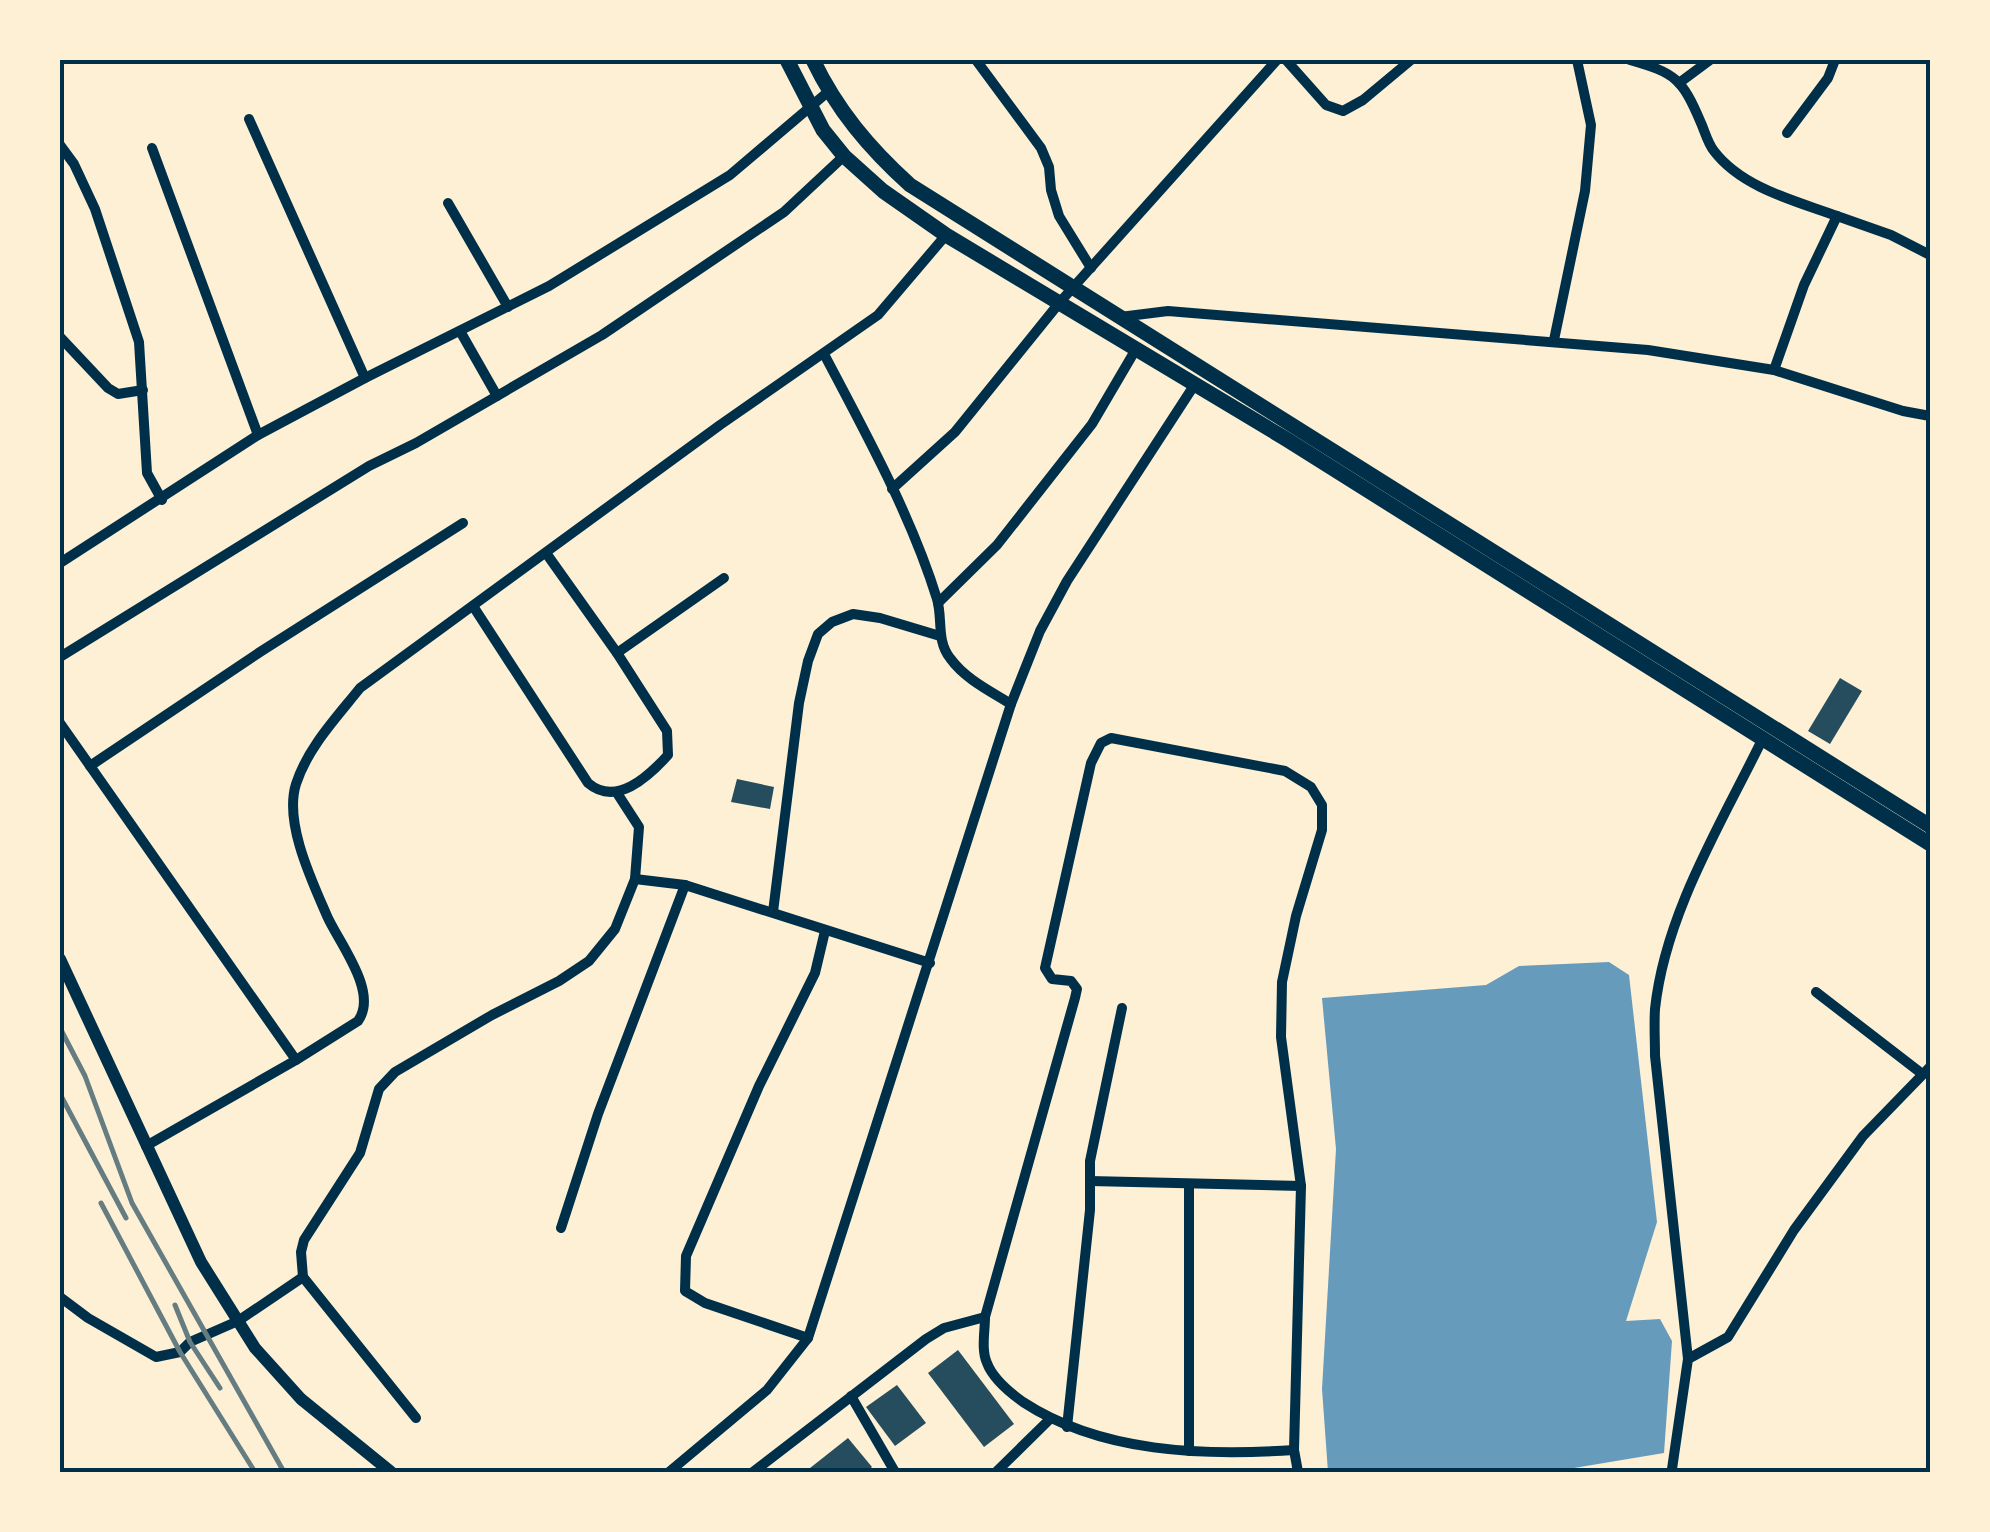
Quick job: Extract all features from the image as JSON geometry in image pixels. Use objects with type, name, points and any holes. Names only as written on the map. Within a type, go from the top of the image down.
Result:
[{"type":"main road","points":[[787,60],[822,130],[844,156],[946,235],[1195,384],[1930,844]]},
{"type":"main road","points":[[813,60],[848,122],[875,154],[910,185],[1930,826]]},
{"type":"street","points":[[976,60],[1041,148],[1059,216],[1091,268]]},
{"type":"street","points":[[892,489],[954,432],[1060,302],[1278,60]]},
{"type":"street","points":[[1286,60],[1326,105],[1343,111],[1363,100],[1411,60]]},
{"type":"street","points":[[1554,340],[1586,191],[1591,125],[1577,60]]},
{"type":"street","points":[[1630,60],[1666,71],[1679,84],[1692,102],[1712,149],[1727,165],[1777,194],[1891,235],[1930,255]]},
{"type":"street","points":[[1679,84],[1710,60]]},
{"type":"street","points":[[1787,133],[1828,78],[1836,60]]},
{"type":"street","points":[[60,564],[258,435],[549,286],[730,175],[829,91]]},
{"type":"street","points":[[248,119],[365,378]]},
{"type":"street","points":[[60,144],[74,164],[118,271],[139,342],[147,473],[162,500]]},
{"type":"street","points":[[152,148],[258,435]]},
{"type":"street","points":[[60,657],[369,466],[602,335],[784,212],[844,156]]},
{"type":"street","points":[[448,203],[508,307]]},
{"type":"street","points":[[1774,370],[1804,285],[1837,216]]},
{"type":"street","points":[[146,1146],[296,1060],[358,1021],[364,1013],[358,973],[328,918],[293,823],[296,785],[316,744],[360,688],[720,425],[878,315],[946,235]]},
{"type":"street","points":[[1118,318],[1180,312],[1648,350],[1774,370],[1930,416]]},
{"type":"street","points":[[460,331],[497,396]]},
{"type":"street","points":[[60,337],[108,388],[118,394],[143,390]]},
{"type":"street","points":[[938,603],[997,545],[1092,424],[1136,348]]},
{"type":"street","points":[[824,354],[892,489],[938,603],[940,636],[947,655],[962,673],[1011,704]]},
{"type":"street","points":[[669,1472],[767,1390],[808,1338],[1011,704],[1040,631],[1067,582],[1195,384]]},
{"type":"street","points":[[90,766],[463,523]]},
{"type":"street","points":[[473,606],[588,783],[599,792],[618,793],[653,772],[668,755],[667,731],[546,553]]},
{"type":"street","points":[[617,653],[724,578]]},
{"type":"street","points":[[773,912],[799,704],[818,634],[832,622],[853,614],[940,636]]},
{"type":"street","points":[[60,723],[296,1060]]},
{"type":"street","points":[[1294,1450],[1189,1451],[1119,1441],[1067,1427],[1014,1395],[994,1377],[985,1360],[985,1317],[1077,989],[1071,981],[1052,978],[1045,968],[1091,763],[1101,743],[1112,738],[1285,770],[1311,788],[1322,805],[1322,830],[1296,916],[1282,982],[1281,1037],[1301,1186],[1294,1450],[1298,1472]]},
{"type":"street","points":[[1670,1471],[1688,1359],[1655,1056],[1655,1010],[1662,972],[1684,904],[1762,740]]},
{"type":"street","points":[[416,1418],[304,1277],[300,1252],[360,1154],[379,1089],[396,1072],[559,981],[588,961],[614,930],[635,879],[639,828],[618,793]]},
{"type":"street","points":[[635,879],[684,885],[930,962]]},
{"type":"street","points":[[561,1228],[598,1114],[684,885]]},
{"type":"street","points":[[808,1338],[705,1303],[685,1290],[683,1276],[686,1256],[751,1103],[815,973],[825,932]]},
{"type":"street","points":[[60,959],[200,1262],[255,1348],[301,1398],[391,1472]]},
{"type":"street","points":[[1688,1359],[1728,1337],[1806,1214],[1864,1136],[1926,1070],[1816,992]]},
{"type":"street","points":[[1067,1427],[1090,1161],[1122,1008]]},
{"type":"street","points":[[1090,1181],[1301,1186]]},
{"type":"street","points":[[1189,1186],[1189,1451]]},
{"type":"street","points":[[60,1297],[156,1357],[180,1352],[190,1342],[238,1321],[304,1277]]},
{"type":"street","points":[[753,1472],[926,1339],[944,1328],[985,1317]]},
{"type":"street","points":[[852,1396],[895,1472]]},
{"type":"street","points":[[1000,1471],[1050,1419]]},
{"type":"water","points":[[1609,962],[1629,975],[1657,1222],[1626,1321],[1660,1319],[1672,1341],[1664,1453],[1550,1472],[1328,1472],[1322,1389],[1336,1149],[1322,998],[1486,985],[1519,966]]},
{"type":"building","points":[[1840,678],[1862,691],[1830,744],[1808,731]]},
{"type":"building","points":[[737,779],[774,787],[770,809],[731,802]]},
{"type":"building","points":[[958,1350],[1014,1424],[984,1447],[928,1373]]},
{"type":"building","points":[[897,1385],[926,1423],[895,1446],[866,1407]]},
{"type":"building","points":[[848,1438],[872,1467],[866,1472],[805,1472]]},
{"type":"railway","points":[[60,1028],[85,1076],[132,1203],[284,1472]]},
{"type":"railway","points":[[60,1094],[126,1218]]},
{"type":"railway","points":[[101,1203],[180,1352],[255,1472]]},
{"type":"railway","points":[[175,1305],[190,1342],[220,1388]]}]
